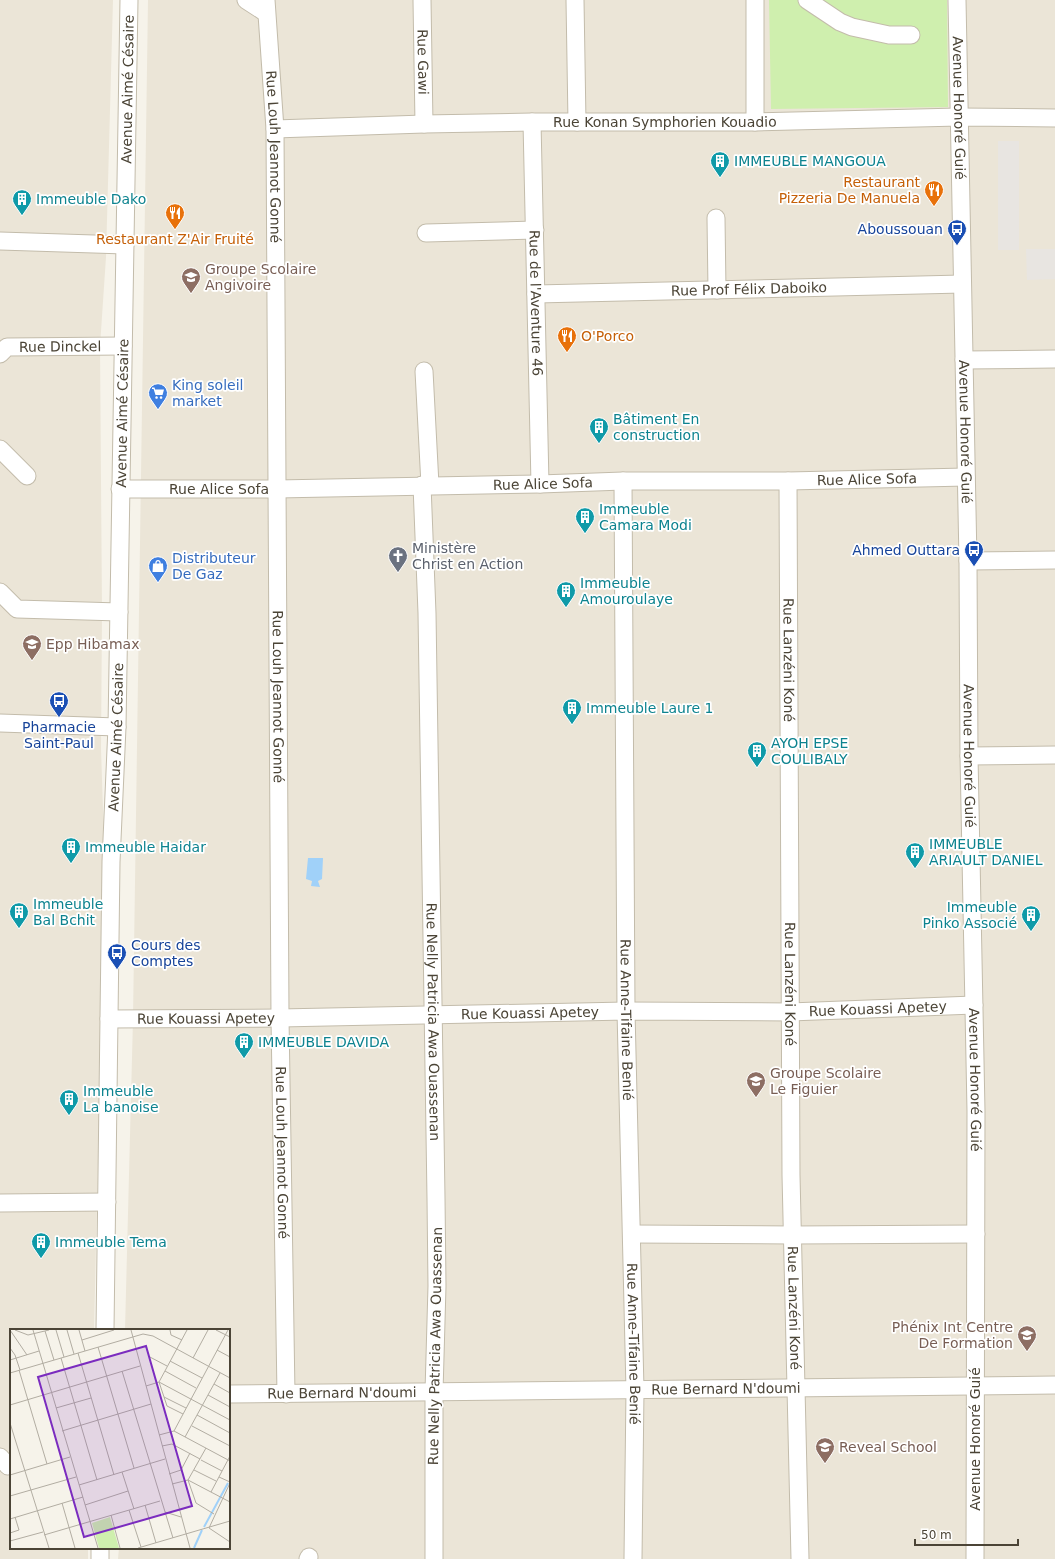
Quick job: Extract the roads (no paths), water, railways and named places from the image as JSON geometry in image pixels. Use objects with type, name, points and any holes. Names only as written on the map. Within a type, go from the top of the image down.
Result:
[{"type":"street","name":"Avenue Aimé Césaire","points":[[105,1329],[111,862],[117,727],[122,346],[129,0]]},
{"type":"street","points":[[246,0],[266,7]]},
{"type":"street","name":"Rue Gawi","points":[[422,0],[424,124]]},
{"type":"street","points":[[576,0],[577,122]]},
{"type":"street","points":[[755,0],[755,122]]},
{"type":"street","points":[[807,0],[840,22],[852,27],[889,35],[911,35]]},
{"type":"street","name":"Avenue Honoré Guié","points":[[957,0],[968,560],[969,756],[974,1005],[976,1234],[975,1559]]},
{"type":"street","name":"Rue Louh Jeannot Gonné","points":[[266,7],[275,129],[280,1018],[286,1394]]},
{"type":"street","name":"Rue Konan Symphorien Kouadio","points":[[275,129],[532,122],[755,122],[959,117],[1055,118]]},
{"type":"street","name":"Rue de l'Aventure 46","points":[[532,122],[540,484]]},
{"type":"street","points":[[716,218],[717,290]]},
{"type":"street","points":[[426,233],[535,230]]},
{"type":"street","points":[[0,241],[125,245]]},
{"type":"street","name":"Rue Prof Félix Daboiko","points":[[536,294],[962,284]]},
{"type":"street","name":"Rue Dinckel","points":[[0,354],[7,347],[122,346]]},
{"type":"street","points":[[964,360],[1055,359]]},
{"type":"street","name":"Rue Nelly Patricia Awa Ouassenan","points":[[424,370],[437,1279],[434,1392],[434,1559]]},
{"type":"street","points":[[0,449],[27,476]]},
{"type":"street","name":"Rue Alice Sofa","points":[[120,489],[277,489],[623,481],[788,481],[966,477]]},
{"type":"street","name":"Rue Anne-Tifaine Benié","points":[[623,481],[626,1011],[636,1390],[632,1559]]},
{"type":"street","name":"Rue Lanzéni Koné","points":[[788,481],[792,1235],[800,1559]]},
{"type":"street","points":[[968,560],[1055,560]]},
{"type":"street","points":[[0,592],[17,609],[119,612]]},
{"type":"street","points":[[0,723],[117,727]]},
{"type":"street","points":[[969,756],[1055,755]]},
{"type":"street","name":"Rue Kouassi Apetey","points":[[109,1019],[280,1018],[626,1011],[790,1012],[974,1005]]},
{"type":"street","points":[[0,1203],[107,1202]]},
{"type":"street","points":[[632,1234],[976,1234]]},
{"type":"street","name":"Rue Bernard N'doumi","points":[[230,1394],[1055,1385]]},
{"type":"water","points":[[308,858],[323,858],[322,879],[318,881],[320,887],[311,886],[312,881],[306,879]]},
{"type":"place","name":"IMMEUBLE MANGOUA","points":[[720,178]]},
{"type":"place","name":"Restaurant Pizzeria De Manuela","points":[[934,207]]},
{"type":"place","name":"Immeuble Dako","points":[[22,216]]},
{"type":"place","name":"Restaurant Z'Air Fruité","points":[[175,230]]},
{"type":"place","name":"Aboussouan","points":[[957,246]]},
{"type":"place","name":"Groupe Scolaire Angivoire","points":[[191,294]]},
{"type":"place","name":"O'Porco","points":[[567,353]]},
{"type":"place","name":"King soleil market","points":[[158,410]]},
{"type":"place","name":"Bâtiment En construction","points":[[599,444]]},
{"type":"place","name":"Immeuble Camara Modi","points":[[585,534]]},
{"type":"place","name":"Ahmed Outtara","points":[[974,567]]},
{"type":"place","name":"Ministère Christ en Action","points":[[398,573]]},
{"type":"place","name":"Distributeur De Gaz","points":[[158,583]]},
{"type":"place","name":"Immeuble Amouroulaye","points":[[566,608]]},
{"type":"place","name":"Epp Hibamax","points":[[32,661]]},
{"type":"place","name":"Pharmacie Saint-Paul","points":[[59,718]]},
{"type":"place","name":"Immeuble Laure 1","points":[[572,725]]},
{"type":"place","name":"AYOH EPSE COULIBALY","points":[[757,768]]},
{"type":"place","name":"Immeuble Haidar","points":[[71,864]]},
{"type":"place","name":"IMMEUBLE ARIAULT DANIEL","points":[[915,869]]},
{"type":"place","name":"Immeuble Bal Bchit","points":[[19,929]]},
{"type":"place","name":"Immeuble Pinko Associé","points":[[1031,932]]},
{"type":"place","name":"Cours des Comptes","points":[[117,970]]},
{"type":"place","name":"IMMEUBLE DAVIDA","points":[[244,1059]]},
{"type":"place","name":"Groupe Scolaire Le Figuier","points":[[756,1098]]},
{"type":"place","name":"Immeuble La banoise","points":[[69,1116]]},
{"type":"place","name":"Immeuble Tema","points":[[41,1259]]},
{"type":"place","name":"Phénix Int Centre De Formation","points":[[1027,1352]]},
{"type":"place","name":"Reveal School","points":[[825,1464]]}]
